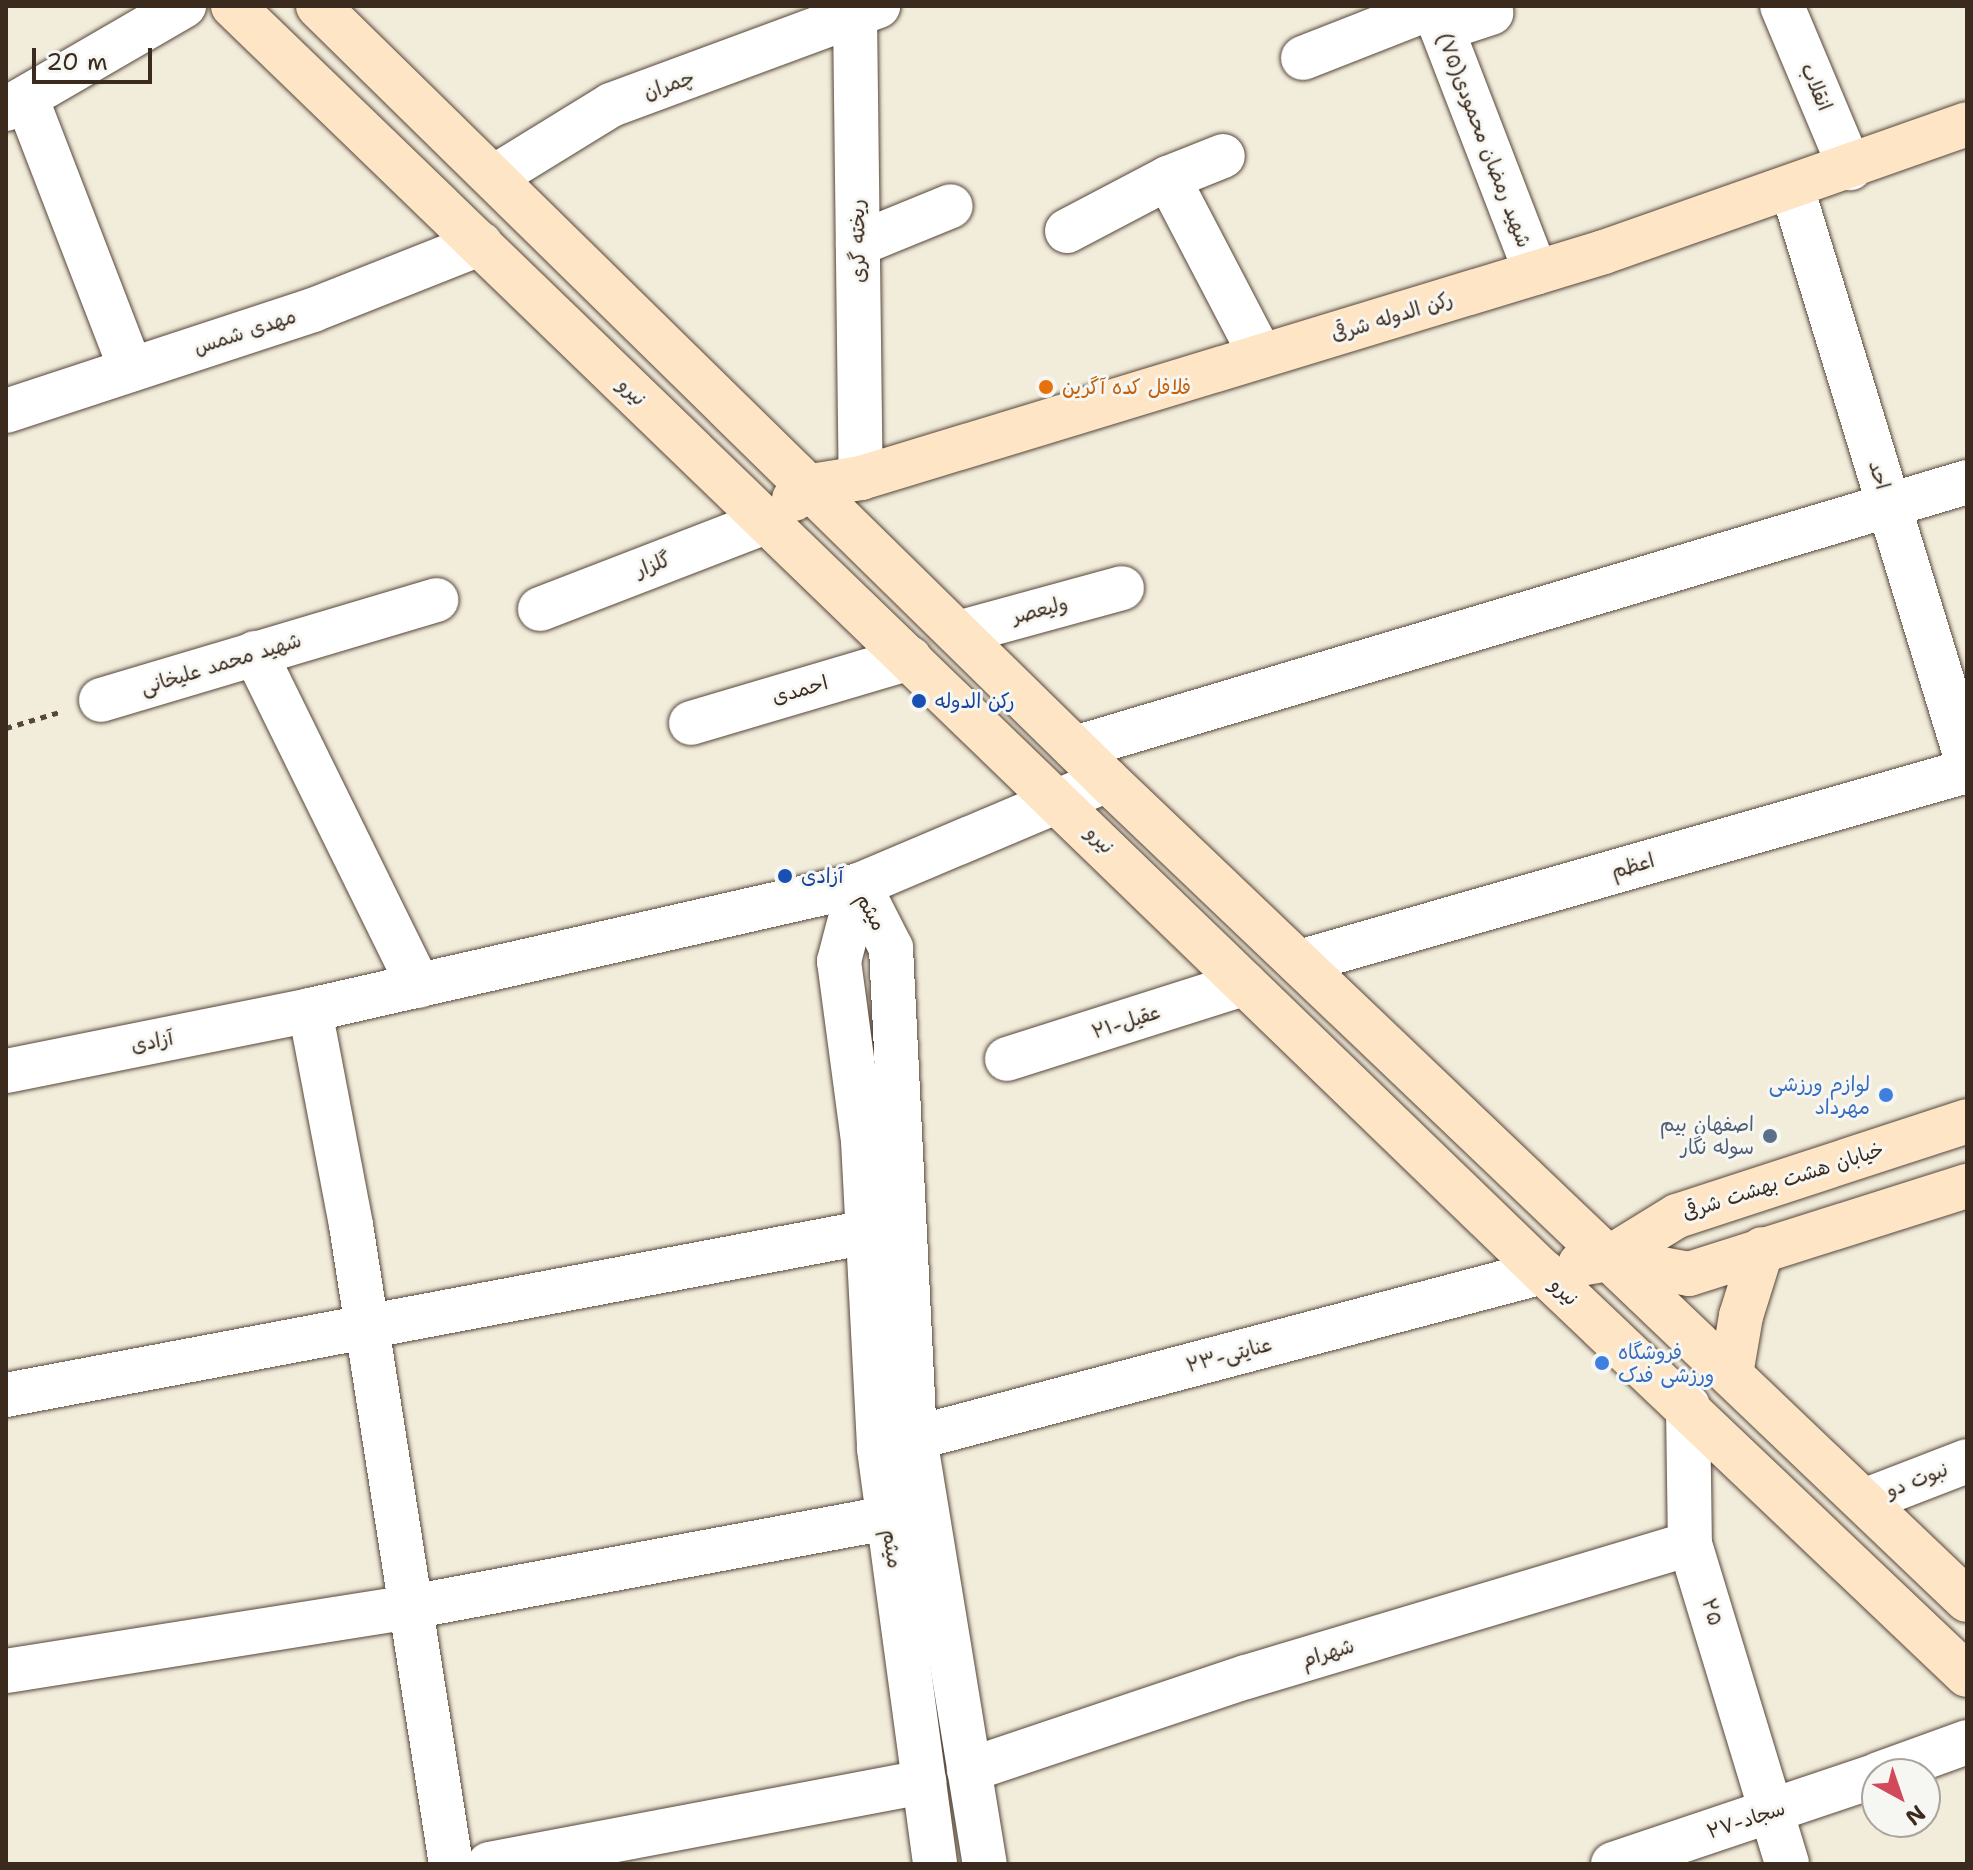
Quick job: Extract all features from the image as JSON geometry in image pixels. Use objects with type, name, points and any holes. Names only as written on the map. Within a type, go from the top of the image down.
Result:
[{"type":"main road","name":"نیرو","points":[[233,6],[766,522],[1059,800],[1244,984],[1543,1272],[1688,1406],[1967,1675]]},
{"type":"main road","points":[[318,6],[811,486],[1107,780],[1607,1259],[1866,1500],[1967,1600]]},
{"type":"main road","name":"رکن الدوله شرقی","points":[[811,486],[861,478],[1536,273],[1850,168],[1967,124]]},
{"type":"main road","points":[[766,522],[811,486]]},
{"type":"main road","name":"خیابان هشت بهشت شرقی","points":[[1607,1259],[1677,1216],[1967,1121]]},
{"type":"main road","points":[[1543,1272],[1607,1259],[1689,1274],[1967,1186]]},
{"type":"main road","points":[[1677,1216],[1665,1245],[1689,1274]]},
{"type":"main road","points":[[1731,1374],[1741,1316],[1762,1249]]},
{"type":"street","points":[[131,370],[16,105],[184,6]]},
{"type":"street","name":"انقلاب","points":[[1782,6],[1850,168]]},
{"type":"street","name":"چمران","points":[[494,177],[611,105],[861,9]]},
{"type":"street","name":"ریخته گری","points":[[861,9],[858,244],[861,478]]},
{"type":"street","points":[[1303,58],[1436,14],[1491,13]]},
{"type":"street","name":"شهید رمضان محمودی(۷۵)","points":[[1436,14],[1536,273]]},
{"type":"street","points":[[1067,231],[1168,178],[1223,156]]},
{"type":"street","points":[[1168,178],[1261,356]]},
{"type":"street","name":"احد","points":[[1792,188],[1967,761]]},
{"type":"street","points":[[858,244],[951,206]]},
{"type":"street","name":"مهدی شمس","points":[[6,411],[313,310],[480,244]]},
{"type":"street","points":[[1075,748],[1967,482]]},
{"type":"street","name":"گلزار","points":[[540,609],[766,522]]},
{"type":"street","name":"ولیعصر","points":[[958,633],[1122,588]]},
{"type":"street","name":"شهید محمد علیخانی","points":[[101,700],[436,600]]},
{"type":"street","points":[[255,653],[419,986]]},
{"type":"street","name":"احمدی","points":[[691,723],[910,658]]},
{"type":"street","name":"اعظم","points":[[1299,962],[1967,771]]},
{"type":"street","name":"آزادی","points":[[6,1071],[310,1010],[859,885],[1107,780]]},
{"type":"street","name":"میثم","points":[[859,885],[839,961],[863,1141],[879,1449],[935,1864]]},
{"type":"street","name":"میثم","points":[[859,885],[891,948],[915,1438],[985,1864]]},
{"type":"street","name":"۲۱-عقیل","points":[[1007,1059],[1244,984]]},
{"type":"street","points":[[310,1010],[368,1329],[451,1864]]},
{"type":"street","points":[[6,1395],[368,1329],[868,1232]]},
{"type":"street","name":"۲۳-عنایتی","points":[[915,1438],[1543,1272]]},
{"type":"street","name":"۲۵","points":[[1688,1406],[1690,1544],[1774,1811],[1787,1864]]},
{"type":"street","name":"نبوت دو","points":[[1866,1500],[1967,1461]]},
{"type":"street","points":[[6,1671],[411,1607],[888,1518]]},
{"type":"street","name":"شهرام","points":[[969,1770],[1246,1677],[1690,1544]]},
{"type":"street","name":"۲۷-سجاد","points":[[1922,1758],[1967,1742]]},
{"type":"street","name":"۲۷-سجاد","points":[[1613,1864],[1861,1780]]},
{"type":"street","points":[[489,1864],[924,1782]]},
{"type":"path","points":[[6,728],[101,700]]},
{"type":"place","name":"فلافل کده آگرین","points":[[1046,387]]},
{"type":"place","name":"رکن الدوله","points":[[919,701]]},
{"type":"place","name":"آزادی","points":[[785,876]]},
{"type":"place","name":"لوازم ورزشی مهرداد","points":[[1886,1095]]},
{"type":"place","name":"اصفهان بیم سوله نگار","points":[[1770,1136]]},
{"type":"place","name":"فروشگاه ورزشی فدک","points":[[1602,1363]]}]
